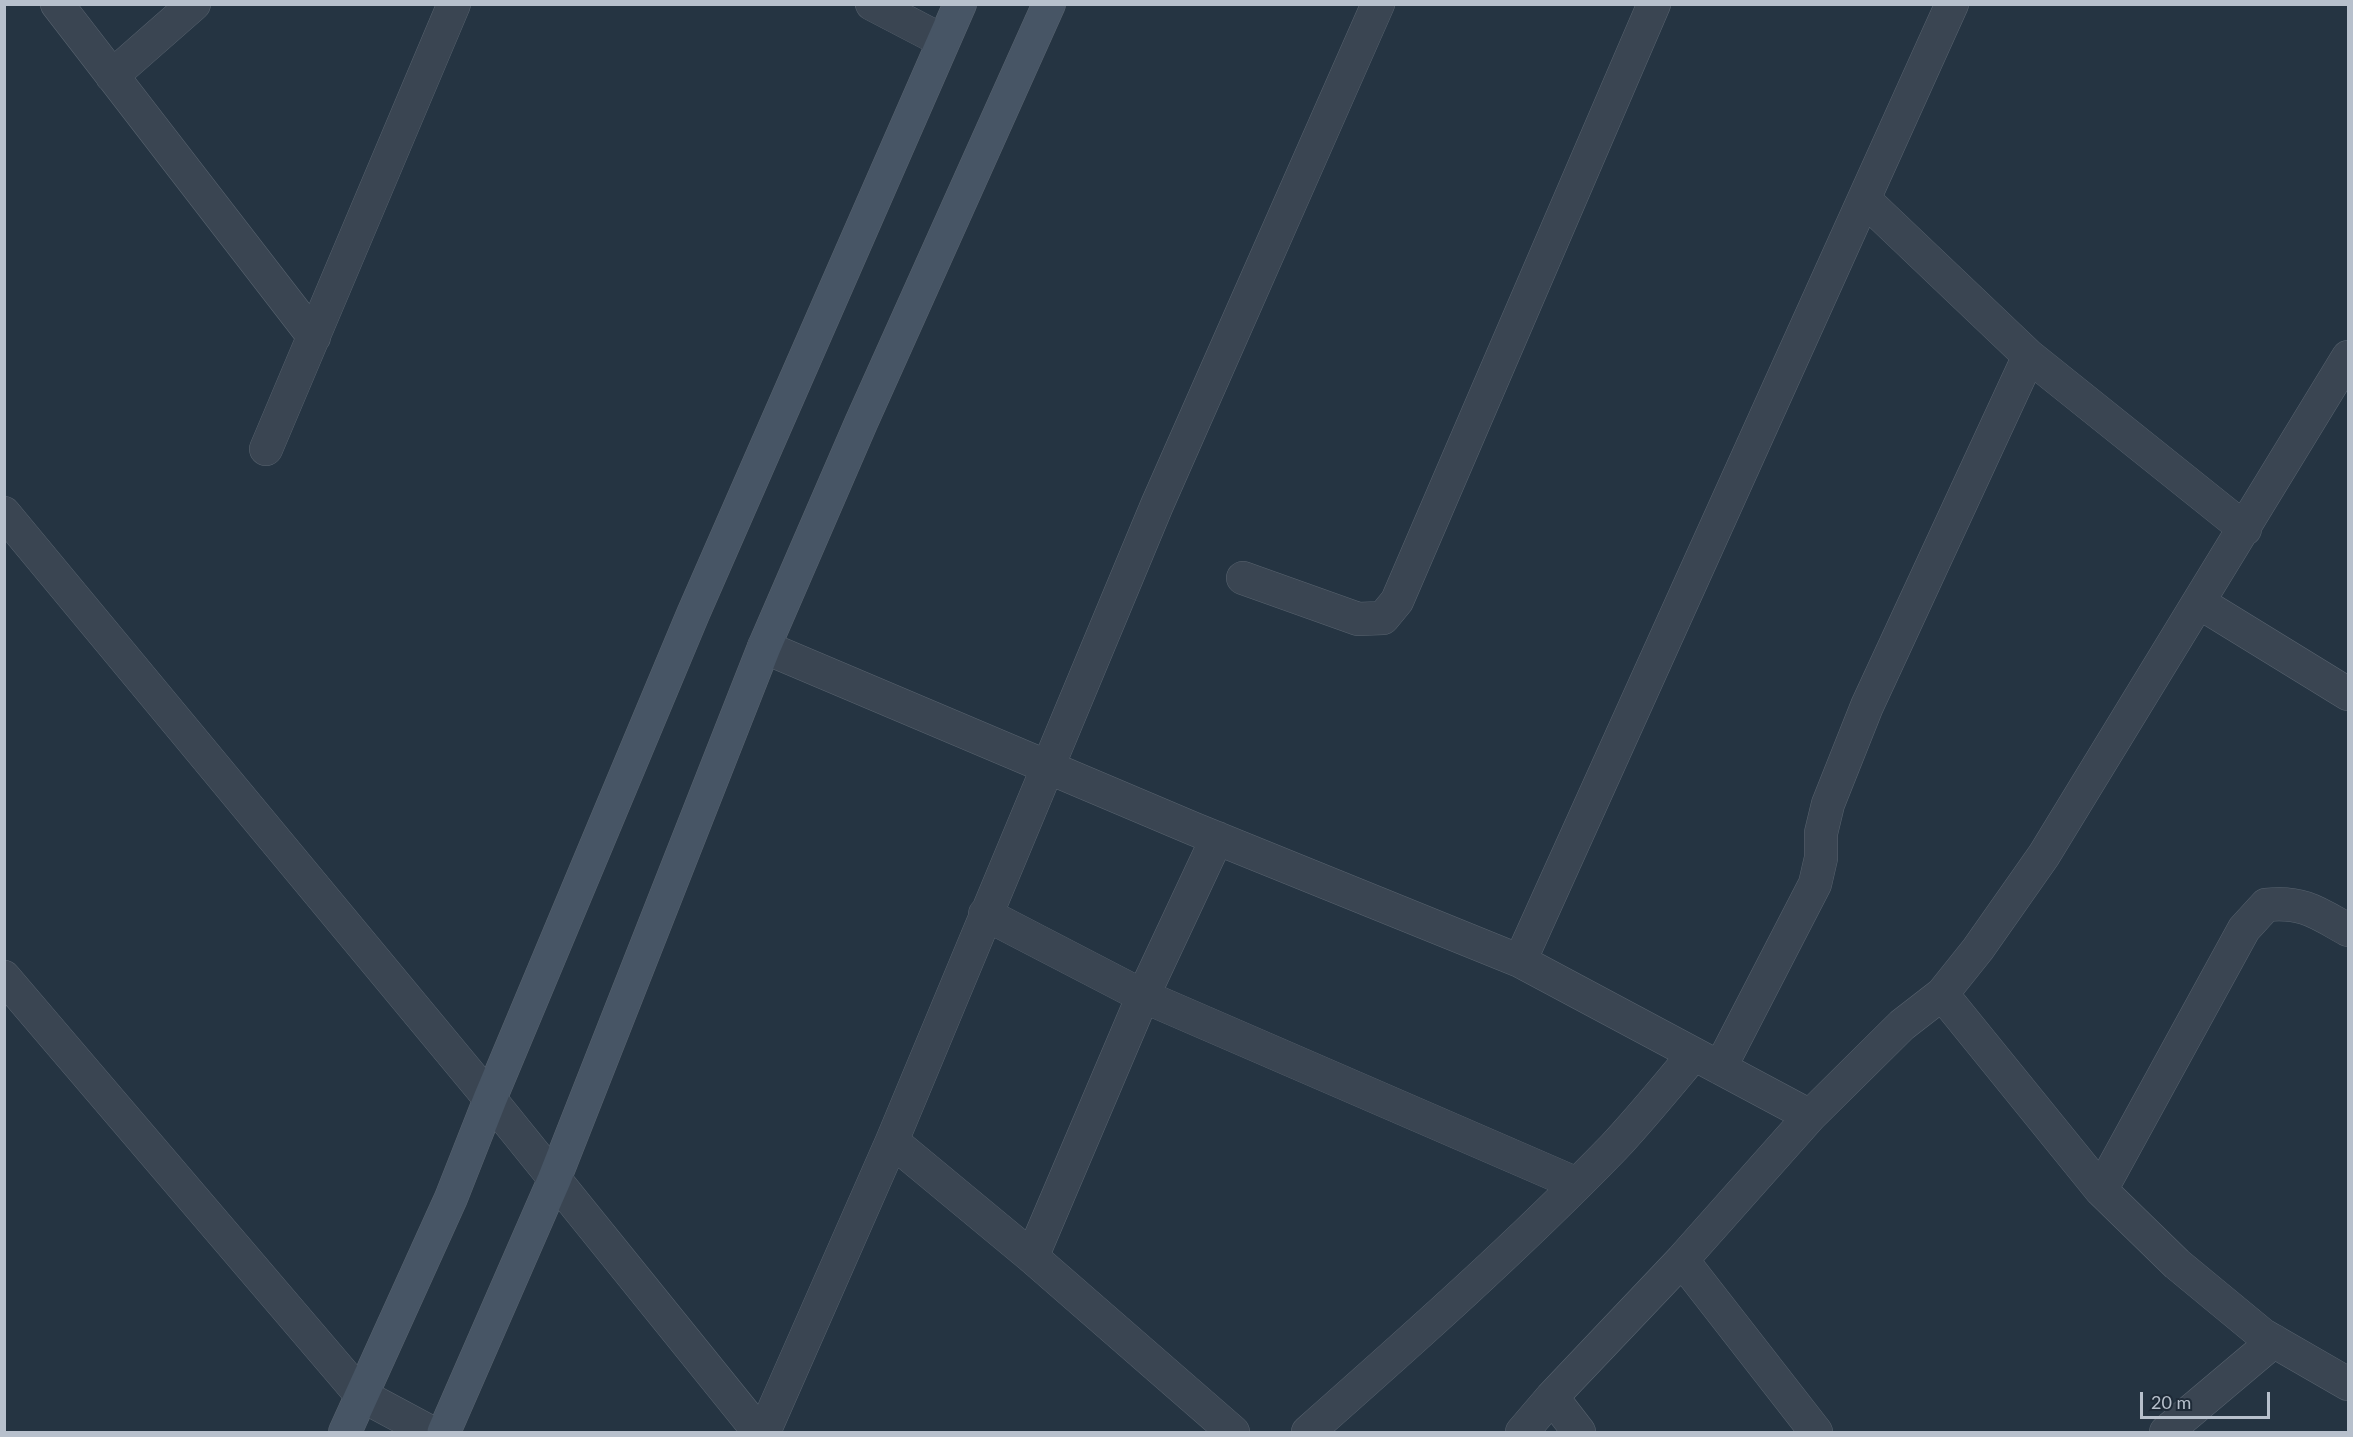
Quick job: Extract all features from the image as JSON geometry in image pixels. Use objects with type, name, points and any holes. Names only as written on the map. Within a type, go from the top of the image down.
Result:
[{"type":"main road","points":[[345,1432],[451,1198],[490,1099],[693,614],[960,4]]},
{"type":"main road","points":[[444,1432],[554,1180],[764,647],[866,412],[1049,4]]},
{"type":"street","points":[[57,4],[314,337]]},
{"type":"street","points":[[112,76],[194,4]]},
{"type":"street","points":[[266,449],[454,4]]},
{"type":"street","points":[[872,4],[943,40]]},
{"type":"street","points":[[764,1432],[892,1141],[1157,505],[1378,4]]},
{"type":"street","points":[[1243,578],[1358,619],[1383,618],[1397,601],[1654,4]]},
{"type":"street","points":[[1520,961],[1952,4]]},
{"type":"street","points":[[1864,199],[2030,356],[2244,529]]},
{"type":"street","points":[[1308,1432],[1454,1302],[1616,1145],[1707,1061],[1815,885],[1821,858],[1821,833],[1828,804],[1867,706],[2030,356]]},
{"type":"street","points":[[1522,1432],[1552,1397],[1682,1260],[1810,1116],[1902,1025],[1942,994],[1978,949],[2044,855],[2349,357]]},
{"type":"street","points":[[4,513],[490,1099],[759,1432]]},
{"type":"street","points":[[2200,603],[2349,694]]},
{"type":"street","points":[[764,647],[1217,838],[1520,961],[1810,1116]]},
{"type":"street","points":[[1032,1257],[1143,996],[1217,838]]},
{"type":"street","points":[[2101,1190],[2244,929],[2266,905],[2288,903],[2297,905],[2315,911],[2349,930]]},
{"type":"street","points":[[986,914],[1143,996],[1577,1184]]},
{"type":"street","points":[[4,977],[361,1395],[430,1432]]},
{"type":"street","points":[[1942,994],[2101,1190],[2177,1264],[2263,1335],[2349,1384]]},
{"type":"street","points":[[892,1141],[1032,1257],[1233,1432]]},
{"type":"street","points":[[1682,1260],[1816,1432]]},
{"type":"street","points":[[2166,1432],[2274,1341]]},
{"type":"street","points":[[1552,1397],[1578,1432]]}]
